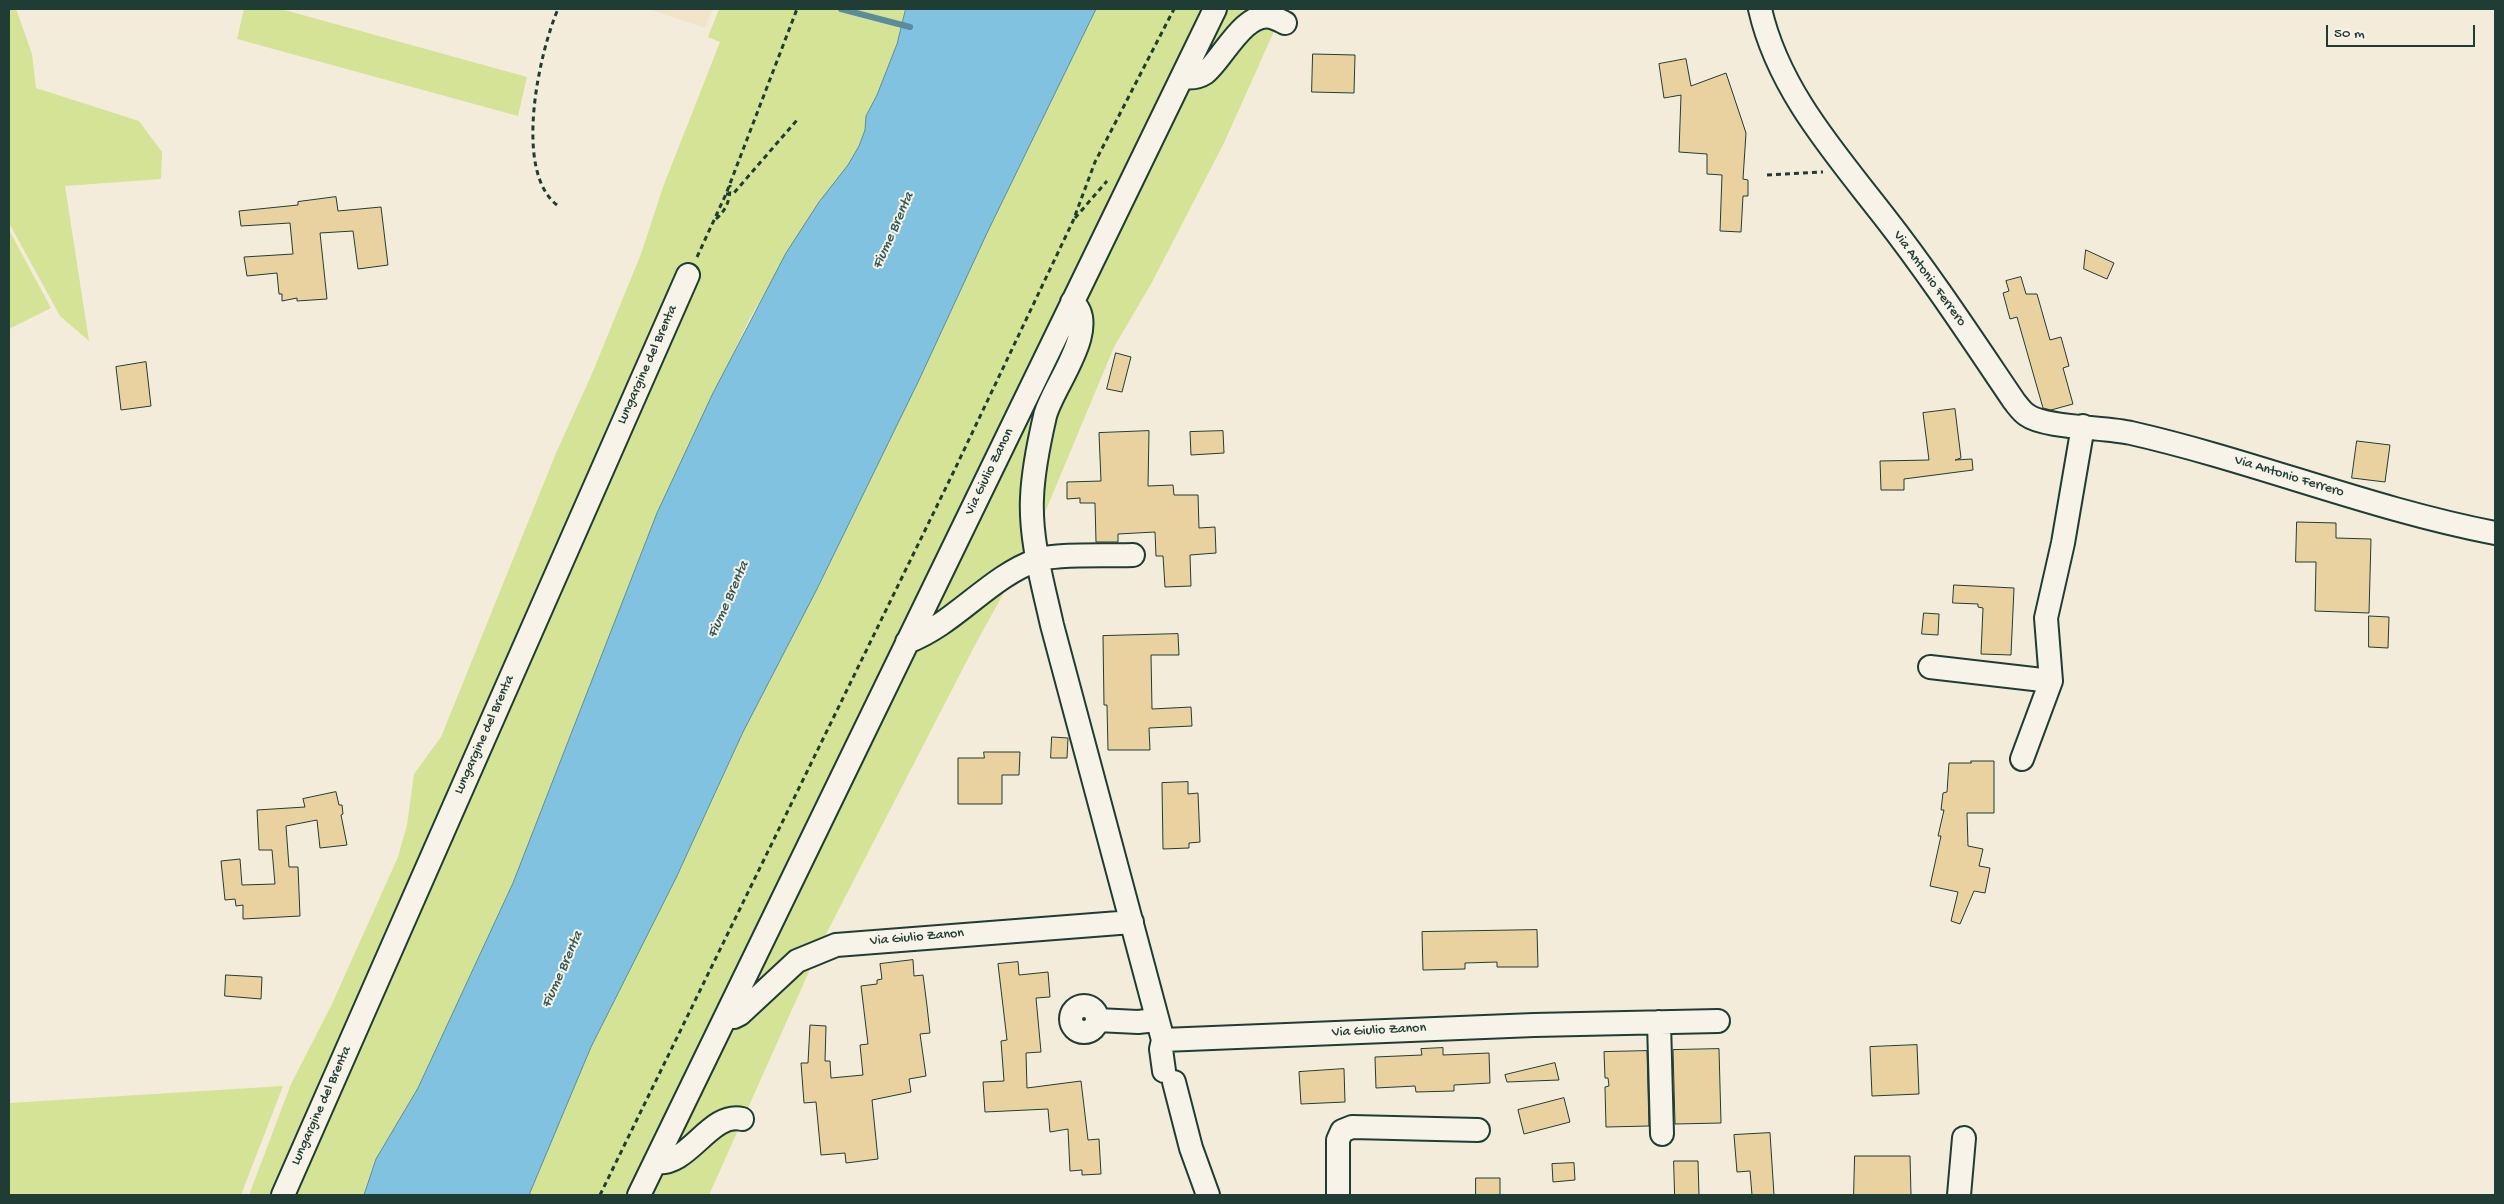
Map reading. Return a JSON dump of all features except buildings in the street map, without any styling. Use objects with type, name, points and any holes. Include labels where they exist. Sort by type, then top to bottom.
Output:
[{"type":"street","name":"Via Giulio Zanon","points":[[639,1195],[1215,9]]},
{"type":"street","name":"Via Antonio Ferrero","points":[[1760,9],[1765,30],[1779,67],[1846,171],[1883,215],[2014,401],[2028,416],[2059,424],[2118,430],[2164,440],[2399,510],[2495,533]]},
{"type":"street","points":[[1183,77],[1192,78],[1205,73],[1239,32],[1261,18],[1270,16],[1285,23]]},
{"type":"street","name":"Lungargine del Brenta","points":[[283,1195],[688,275]]},
{"type":"street","points":[[1072,302],[1078,307],[1081,314],[1082,328],[1079,345],[1054,391],[1046,414],[1033,483],[1031,500],[1038,560],[1052,625],[1160,1030],[1160,1049],[1208,1195]]},
{"type":"street","points":[[2022,759],[2051,682],[2046,618],[2063,543],[2083,426]]},
{"type":"street","points":[[907,642],[927,634],[978,596],[1023,567],[1038,560],[1133,555]]},
{"type":"street","points":[[1930,667],[2051,682]]},
{"type":"street","name":"Via Giulio Zanon","points":[[727,1014],[734,1017],[740,1014],[797,961],[828,946],[1132,922]]},
{"type":"street","name":"Via Giulio Zanon","points":[[1097,1020],[1138,1022],[1160,1030],[1718,1021]]},
{"type":"street","points":[[1659,1022],[1662,1134]]},
{"type":"street","points":[[655,1162],[671,1161],[723,1123],[730,1119],[742,1119]]},
{"type":"street","points":[[1338,1195],[1338,1140],[1342,1131],[1352,1127],[1478,1130]]},
{"type":"street","points":[[1959,1195],[1964,1138]]},
{"type":"path","points":[[557,205],[546,197],[538,179],[533,157],[534,121],[539,81],[551,25],[558,9]]},
{"type":"path","points":[[688,275],[728,194],[730,182],[797,9]]},
{"type":"path","points":[[600,1195],[962,453],[1073,221],[1095,162],[1174,9]]},
{"type":"path","points":[[728,194],[734,194],[797,120]]},
{"type":"path","points":[[1768,175],[1846,171]]},
{"type":"shaded area","points":[[648,9],[713,9],[705,28]]},
{"type":"green space","points":[[9,9],[16,9],[32,54],[36,88],[139,121],[162,152],[161,179],[65,186],[89,341],[60,316],[9,223]]},
{"type":"green space","points":[[244,9],[281,9],[527,77],[518,116],[237,39]]},
{"type":"green space","points":[[719,9],[906,9],[897,44],[877,95],[866,116],[865,130],[859,146],[849,165],[819,202],[750,318],[657,513],[513,883],[418,1088],[376,1159],[364,1195],[249,1195],[291,1084],[331,1006],[398,857],[407,825],[414,774],[441,737],[556,453],[591,376],[641,254],[663,187],[720,42],[708,37]]},
{"type":"green space","points":[[1096,9],[1284,9],[1224,143],[1151,284],[1114,347],[1046,510],[824,938],[709,1195],[529,1195],[591,1047],[676,878],[743,732],[817,589],[919,380],[987,233]]},
{"type":"green space","points":[[9,230],[51,308],[9,329]]},
{"type":"green space","points":[[283,1086],[241,1195],[9,1195],[9,1103]]},
{"type":"water","name":"Fiume Brenta","points":[[906,9],[1096,9],[987,233],[919,380],[817,589],[743,732],[676,878],[591,1047],[529,1195],[364,1195],[376,1159],[418,1088],[513,883],[657,513],[713,393],[786,253],[819,202],[848,165],[859,146],[865,130],[866,116],[877,95],[897,44]]},
{"type":"waterway","points":[[841,9],[910,27]]}]
